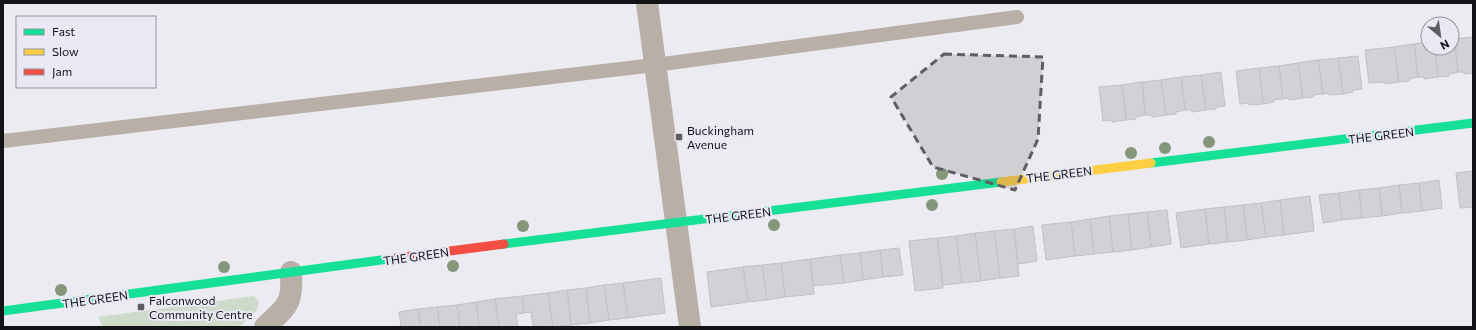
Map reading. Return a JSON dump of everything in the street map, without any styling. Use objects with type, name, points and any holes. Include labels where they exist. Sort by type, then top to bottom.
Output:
[{"type":"street","points":[[647,3],[690,327]]},
{"type":"street","name":"THE GREEN","points":[[3,311],[291,272],[1473,123]]},
{"type":"street","points":[[265,327],[287,306],[292,290],[291,272]]},
{"type":"lane","points":[[3,142],[656,65],[1017,17]]},
{"type":"highlighted area","points":[[944,54],[1043,57],[1038,139],[1015,190],[933,167],[891,97]]},
{"type":"green space","points":[[254,296],[259,302],[257,310],[240,327],[103,327],[98,317]]},
{"type":"building","points":[[1473,37],[1473,73],[1464,74],[1464,72],[1458,72],[1456,56],[1460,56],[1460,38]]},
{"type":"building","points":[[1420,43],[1420,56],[1436,56],[1438,77],[1424,79],[1424,77],[1418,77],[1414,44]]},
{"type":"building","points":[[1414,44],[1418,77],[1409,79],[1409,81],[1399,82],[1394,47]]},
{"type":"building","points":[[1394,47],[1399,82],[1385,84],[1385,82],[1369,83],[1365,50]]},
{"type":"building","points":[[1358,56],[1362,89],[1353,90],[1353,92],[1343,94],[1338,58]]},
{"type":"building","points":[[1436,56],[1456,56],[1458,72],[1449,74],[1449,76],[1438,77]]},
{"type":"building","points":[[1338,58],[1343,94],[1323,94],[1318,60]]},
{"type":"building","points":[[1318,60],[1323,94],[1303,98],[1298,63]]},
{"type":"building","points":[[1298,63],[1303,98],[1289,100],[1288,98],[1283,99],[1279,66]]},
{"type":"building","points":[[1279,66],[1283,99],[1273,100],[1274,102],[1263,104],[1259,68]]},
{"type":"building","points":[[1259,68],[1263,104],[1240,104],[1236,71]]},
{"type":"building","points":[[1221,72],[1225,106],[1206,110],[1201,75]]},
{"type":"building","points":[[1201,75],[1206,110],[1192,112],[1191,110],[1185,110],[1181,77]]},
{"type":"building","points":[[1181,77],[1185,110],[1176,112],[1176,114],[1166,115],[1161,80]]},
{"type":"building","points":[[1161,80],[1166,115],[1152,117],[1151,115],[1145,115],[1142,82]]},
{"type":"building","points":[[1142,82],[1145,115],[1136,117],[1136,119],[1126,120],[1122,85]]},
{"type":"building","points":[[1122,85],[1126,120],[1112,122],[1112,120],[1103,121],[1099,87]]},
{"type":"building","points":[[1473,171],[1473,207],[1460,208],[1456,173]]},
{"type":"building","points":[[1439,180],[1442,208],[1422,211],[1419,183]]},
{"type":"building","points":[[1419,183],[1422,211],[1402,213],[1399,185]]},
{"type":"building","points":[[1399,185],[1402,213],[1382,216],[1379,188]]},
{"type":"building","points":[[1379,188],[1382,216],[1362,218],[1359,190]]},
{"type":"building","points":[[1359,190],[1362,218],[1342,220],[1339,193]]},
{"type":"building","points":[[1339,193],[1342,220],[1323,223],[1319,195]]},
{"type":"building","points":[[1310,196],[1314,231],[1284,235],[1280,200]]},
{"type":"building","points":[[1280,200],[1284,235],[1266,237],[1261,203]]},
{"type":"building","points":[[1261,203],[1266,237],[1247,240],[1243,205]]},
{"type":"building","points":[[1243,205],[1247,240],[1228,242],[1224,207]]},
{"type":"building","points":[[1224,207],[1228,242],[1209,244],[1205,209]]},
{"type":"building","points":[[1205,209],[1209,244],[1181,248],[1176,213]]},
{"type":"building","points":[[1167,210],[1171,244],[1151,247],[1147,212]]},
{"type":"building","points":[[1147,212],[1151,247],[1132,250],[1128,214]]},
{"type":"building","points":[[1128,214],[1132,250],[1113,252],[1109,216]]},
{"type":"building","points":[[1109,216],[1113,252],[1094,254],[1090,219]]},
{"type":"building","points":[[1090,219],[1094,254],[1075,256],[1071,222]]},
{"type":"building","points":[[1071,222],[1075,256],[1046,260],[1042,225]]},
{"type":"building","points":[[1033,226],[1037,261],[1018,264],[1014,229]]},
{"type":"building","points":[[1014,229],[1019,276],[1000,278],[994,231]]},
{"type":"building","points":[[994,231],[1000,278],[981,281],[975,233]]},
{"type":"building","points":[[975,233],[981,281],[962,283],[956,236]]},
{"type":"building","points":[[956,236],[962,283],[943,285],[937,238]]},
{"type":"building","points":[[937,238],[943,288],[915,291],[909,241]]},
{"type":"building","points":[[899,248],[903,275],[883,277],[880,250]]},
{"type":"building","points":[[880,250],[883,277],[863,280],[860,253]]},
{"type":"building","points":[[860,253],[863,280],[844,283],[840,255]]},
{"type":"building","points":[[840,255],[844,283],[814,286],[810,259]]},
{"type":"building","points":[[810,259],[814,294],[785,297],[781,263]]},
{"type":"building","points":[[781,263],[785,297],[767,300],[762,265]]},
{"type":"building","points":[[762,265],[767,300],[748,302],[743,267]]},
{"type":"building","points":[[743,267],[748,302],[711,307],[707,272]]},
{"type":"building","points":[[661,278],[665,313],[628,318],[623,283]]},
{"type":"building","points":[[623,283],[628,318],[609,320],[604,285]]},
{"type":"building","points":[[604,285],[609,320],[590,323],[586,288]]},
{"type":"building","points":[[586,288],[590,323],[571,325],[567,290]]},
{"type":"building","points":[[567,290],[571,325],[553,327],[548,293]]},
{"type":"building","points":[[548,293],[553,327],[533,327],[531,312],[524,313],[522,296]]},
{"type":"building","points":[[522,296],[524,313],[516,314],[518,327],[499,327],[495,299]]},
{"type":"building","points":[[495,299],[499,327],[479,327],[476,302]]},
{"type":"building","points":[[476,302],[479,327],[460,327],[457,305]]},
{"type":"building","points":[[457,305],[460,327],[440,327],[437,307]]},
{"type":"building","points":[[437,307],[440,327],[421,327],[418,309]]},
{"type":"building","points":[[418,309],[421,327],[401,327],[399,312]]},
{"type":"traffic: fast","points":[[1151,163],[1473,123]]},
{"type":"traffic: fast","points":[[504,244],[1001,182]]},
{"type":"traffic: fast","points":[[3,311],[396,258]]},
{"type":"traffic: slow","points":[[1001,182],[1151,163]]},
{"type":"traffic: jam","points":[[396,258],[504,244]]},
{"type":"place","name":"Buckingham Avenue","points":[[679,137]]},
{"type":"place","name":"Falconwood Community Centre","points":[[141,307]]}]
